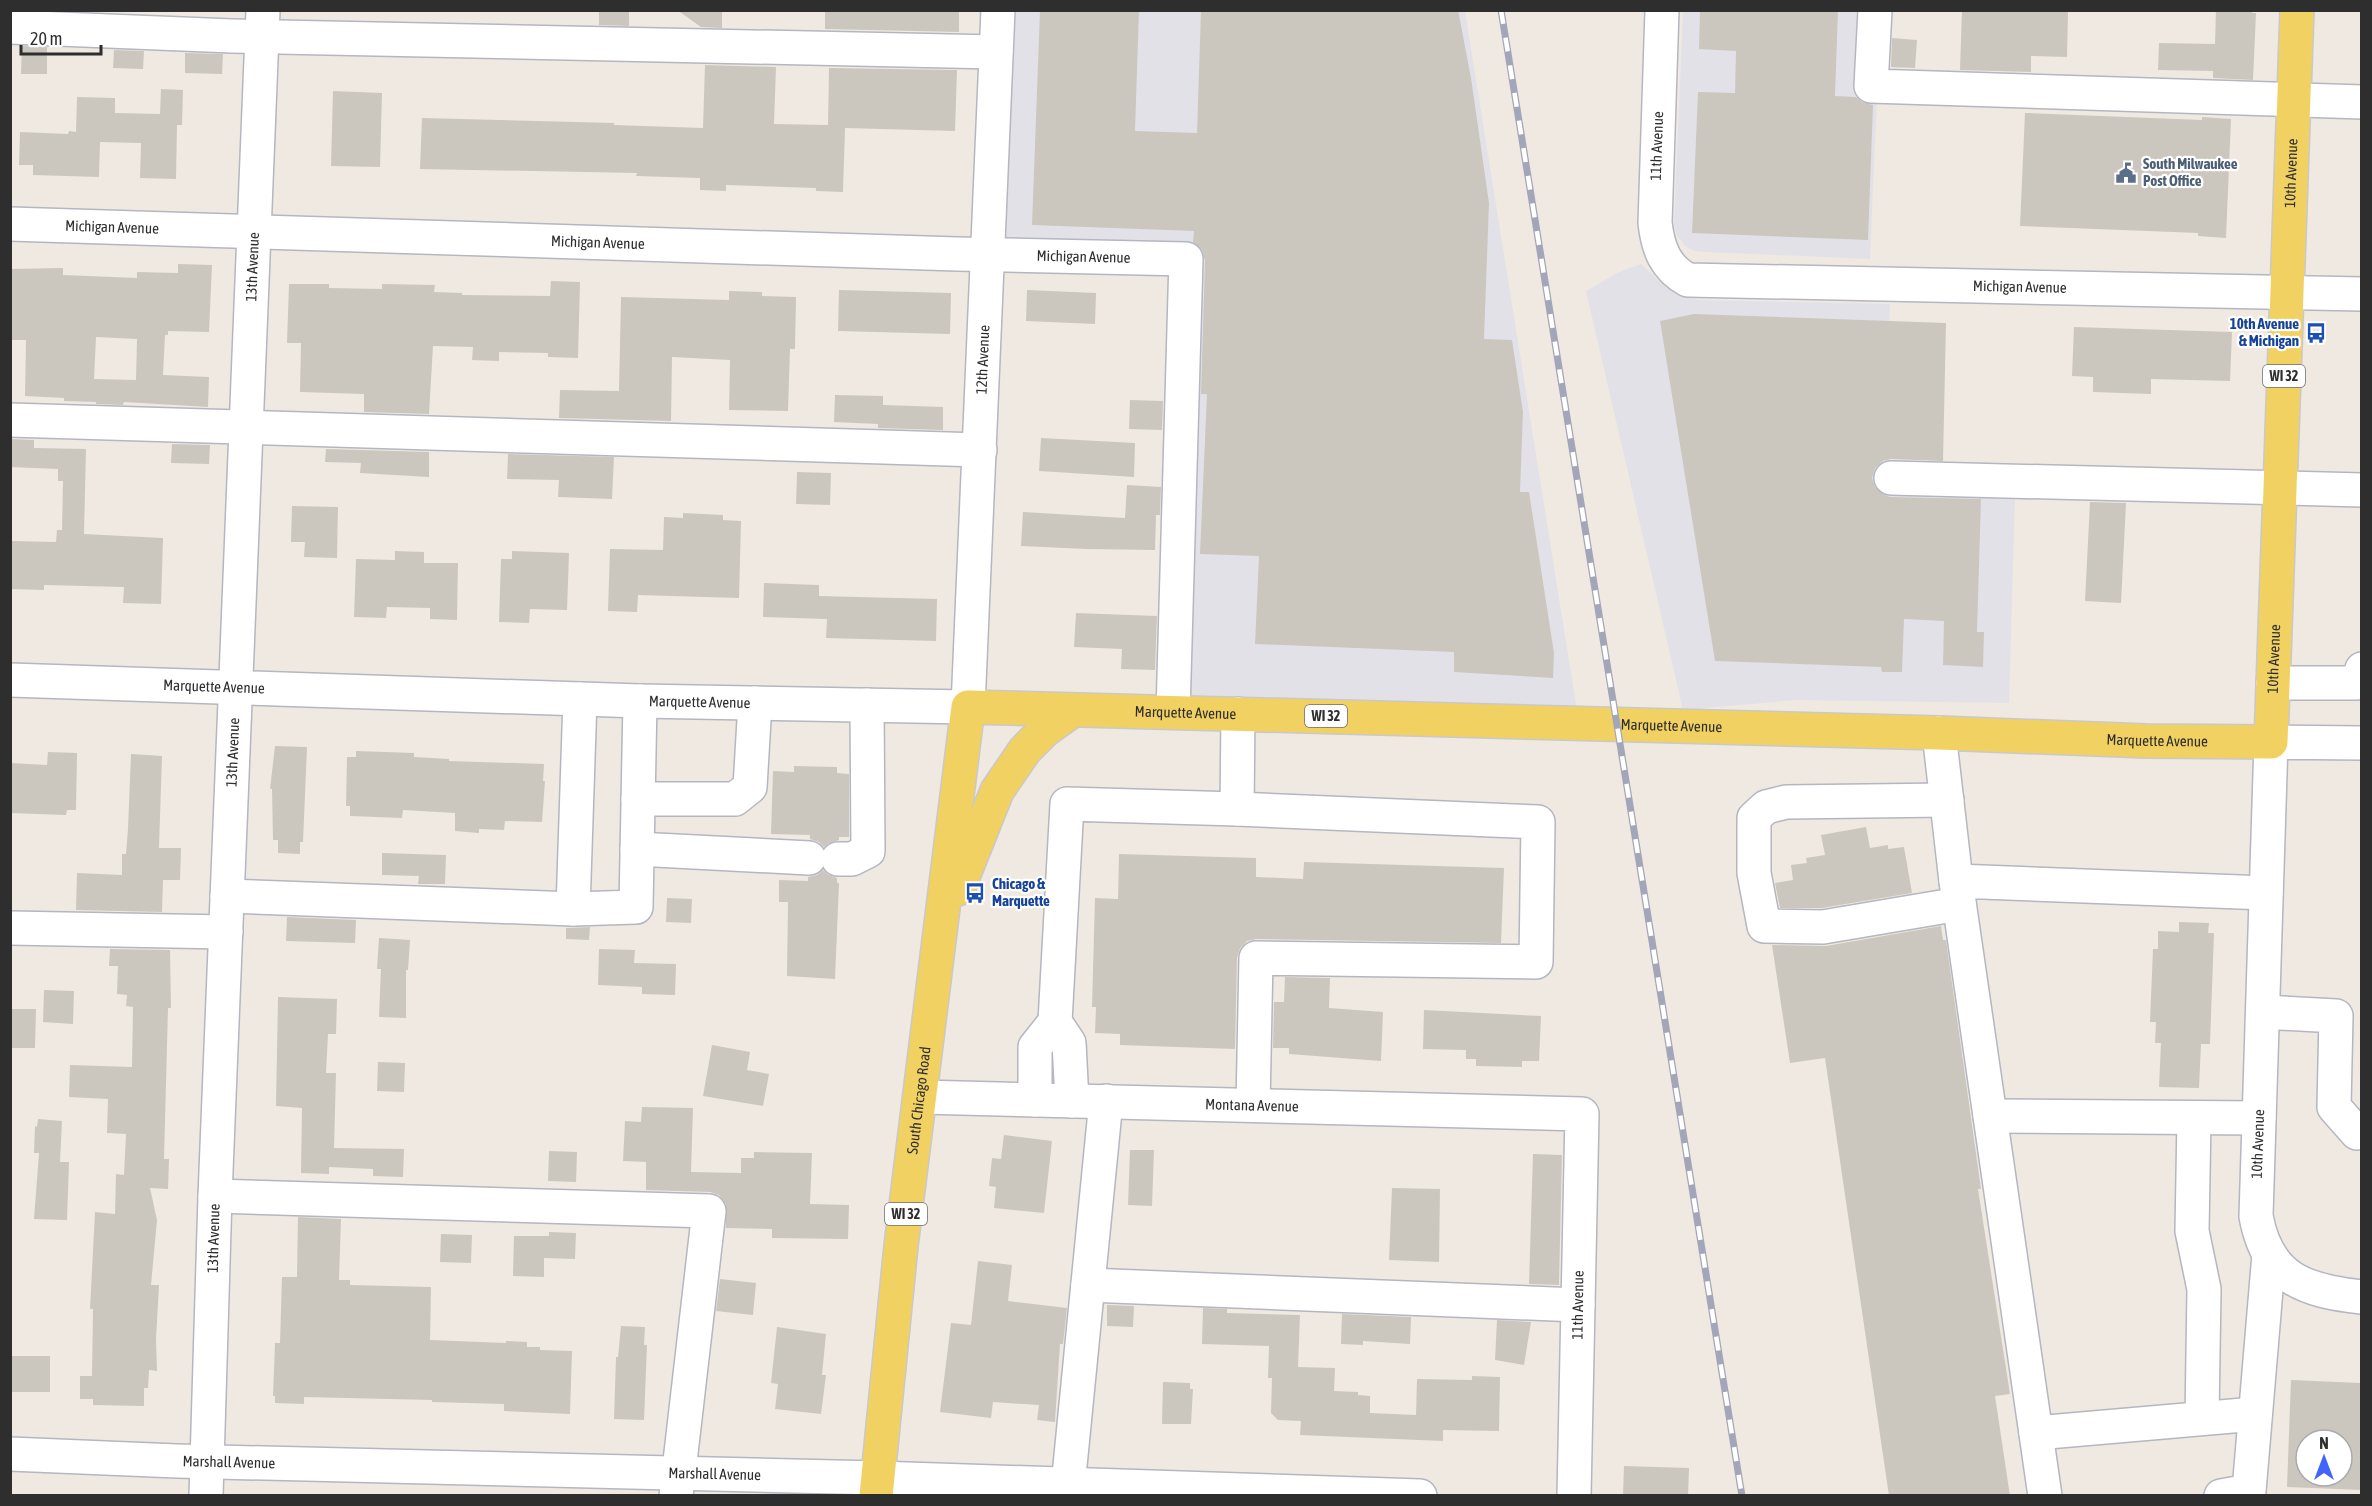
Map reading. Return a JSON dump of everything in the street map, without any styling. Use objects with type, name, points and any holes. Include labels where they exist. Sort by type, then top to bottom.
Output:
[{"type":"main road","name":"10th Avenue","points":[[2271,742],[2297,10]]},
{"type":"main road","name":"Marquette Avenue","points":[[968,707],[1939,733],[2146,741],[2271,742]]},
{"type":"main road","name":"South Chicago Road","points":[[877,1487],[901,1246],[922,1096],[968,707]]},
{"type":"main road","name":"WI 32","points":[[941,932],[997,791],[1025,750],[1045,730],[1073,710]]},
{"type":"street","name":"12th Avenue","points":[[968,707],[998,10]]},
{"type":"street","name":"11th Avenue","points":[[1662,10],[1655,223],[1661,252],[1666,262],[1679,275]]},
{"type":"street","points":[[1875,10],[1871,87],[2361,102]]},
{"type":"street","points":[[10,27],[262,23],[996,52]]},
{"type":"street","name":"13th Avenue","points":[[206,1496],[215,1196],[262,23]]},
{"type":"street","name":"Michigan Avenue","points":[[10,224],[989,255],[1185,259],[1173,712]]},
{"type":"street","name":"Michigan Avenue","points":[[1679,275],[1697,282],[2361,294]]},
{"type":"street","points":[[10,420],[980,450]]},
{"type":"street","points":[[1891,478],[2361,490]]},
{"type":"street","points":[[2273,683],[2357,683],[2361,669]]},
{"type":"street","name":"Marquette Avenue","points":[[10,680],[640,701],[968,707]]},
{"type":"street","points":[[573,909],[580,699]]},
{"type":"street","points":[[227,896],[573,909],[636,907],[640,701]]},
{"type":"street","points":[[638,799],[735,799],[750,787],[755,703]]},
{"type":"street","points":[[637,849],[852,859],[868,851],[867,705]]},
{"type":"street","points":[[1237,809],[1238,714]]},
{"type":"street","points":[[1939,733],[1958,892],[2045,1496]]},
{"type":"street","name":"Marquette Avenue","points":[[2271,742],[2361,743]]},
{"type":"street","name":"10th Avenue","points":[[2271,742],[2256,1216],[2259,1236],[2269,1254],[2282,1270],[2306,1287],[2331,1294],[2361,1297]]},
{"type":"street","points":[[1947,800],[1786,802],[1766,807],[1754,818],[1754,873],[1764,926],[1823,927],[1958,892],[2266,893]]},
{"type":"street","points":[[1035,1100],[1035,1047],[1054,1022],[1067,804],[1538,822],[1536,962],[1256,958],[1253,1105]]},
{"type":"street","points":[[10,928],[226,932]]},
{"type":"street","points":[[2263,1012],[2336,1016],[2334,1107],[2357,1133]]},
{"type":"street","points":[[1054,1022],[1069,1043],[1072,1101]]},
{"type":"street","name":"Montana Avenue","points":[[922,1096],[1582,1114]]},
{"type":"street","points":[[1067,1490],[1106,1101]]},
{"type":"street","name":"11th Avenue","points":[[1574,1496],[1582,1114]]},
{"type":"street","points":[[1990,1116],[2259,1118]]},
{"type":"street","points":[[2194,1118],[2192,1231],[2204,1289],[2202,1419]]},
{"type":"street","points":[[215,1196],[709,1211],[677,1485]]},
{"type":"street","points":[[2240,1494],[2255,1414],[2269,1254]]},
{"type":"street","points":[[1088,1285],[1578,1305]]},
{"type":"street","points":[[2036,1433],[2255,1414]]},
{"type":"street","name":"Marshall Avenue","points":[[10,1454],[677,1485],[1420,1496]]},
{"type":"shaded area","points":[[998,11],[1465,11],[1579,723],[1173,712],[1185,259],[989,255]]},
{"type":"shaded area","points":[[1683,11],[1867,11],[1877,95],[1870,259],[1705,252],[1694,251],[1685,246],[1677,235],[1674,225]]},
{"type":"shaded area","points":[[1641,264],[1660,282],[1680,295],[1698,300],[1890,304],[1882,493],[2015,496],[2009,703],[1796,700],[1683,710],[1586,291],[1621,271]]},
{"type":"building","points":[[599,10],[629,10],[629,26],[599,25]]},
{"type":"building","points":[[677,10],[722,10],[722,28],[701,27]]},
{"type":"building","points":[[825,10],[959,10],[959,32],[825,29]]},
{"type":"building","points":[[1040,10],[1139,10],[1135,131],[1197,133],[1201,10],[1458,10],[1471,78],[1489,203],[1484,339],[1512,340],[1523,412],[1520,492],[1529,492],[1554,653],[1553,678],[1454,672],[1454,652],[1255,644],[1259,556],[1200,554],[1207,394],[1201,394],[1205,260],[1202,250],[1193,242],[1194,231],[1032,225]]},
{"type":"building","points":[[1700,10],[1838,10],[1835,96],[1856,97],[1862,102],[1873,105],[1868,240],[1692,233],[1698,92],[1735,93],[1736,51],[1699,49]]},
{"type":"building","points":[[1962,10],[2068,10],[2067,57],[2031,56],[2031,72],[1960,70]]},
{"type":"building","points":[[2216,10],[2253,10],[2252,13],[2256,13],[2253,80],[2213,78],[2213,71],[2158,70],[2159,43],[2215,44]]},
{"type":"building","points":[[1892,38],[1917,40],[1915,68],[1891,67]]},
{"type":"building","points":[[22,46],[47,47],[47,74],[21,74]]},
{"type":"building","points":[[114,50],[144,51],[143,69],[113,68]]},
{"type":"building","points":[[185,53],[223,54],[222,74],[185,73]]},
{"type":"building","points":[[705,65],[776,67],[774,124],[828,125],[829,68],[957,70],[955,131],[845,128],[843,192],[816,191],[816,188],[726,185],[726,191],[700,190],[700,178],[636,176],[637,173],[420,169],[422,118],[614,123],[614,125],[703,128]]},
{"type":"building","points":[[161,89],[183,90],[182,125],[177,125],[176,179],[140,178],[141,143],[100,142],[99,177],[33,175],[33,165],[19,165],[20,132],[68,134],[69,131],[76,132],[77,97],[115,98],[115,113],[160,114]]},
{"type":"building","points":[[333,91],[382,93],[380,167],[331,166]]},
{"type":"building","name":"South Milwaukee Post Office","points":[[2025,113],[2202,120],[2202,117],[2231,119],[2226,238],[2198,236],[2198,233],[2020,226]]},
{"type":"building","points":[[178,264],[212,265],[209,332],[168,331],[168,335],[165,335],[163,375],[209,377],[208,407],[124,402],[123,405],[96,404],[96,402],[64,401],[64,398],[25,396],[26,340],[10,340],[10,269],[63,268],[63,275],[137,278],[137,272],[178,273]],"holes":[[[96,337],[137,339],[136,380],[94,379]]]},
{"type":"building","points":[[551,281],[580,282],[578,358],[548,357],[548,353],[499,352],[499,361],[472,360],[473,347],[433,346],[429,414],[364,412],[364,394],[300,392],[301,343],[287,343],[289,284],[329,284],[329,288],[382,289],[382,284],[435,285],[434,292],[462,293],[462,295],[550,296]]},
{"type":"building","points":[[839,290],[951,293],[950,334],[838,331]]},
{"type":"building","points":[[1027,290],[1096,293],[1095,324],[1026,321]]},
{"type":"building","points":[[729,291],[762,292],[762,296],[796,297],[795,349],[790,349],[788,411],[729,410],[730,360],[672,357],[671,421],[559,418],[560,390],[619,391],[621,297],[729,300]]},
{"type":"building","points":[[1694,314],[1946,323],[1943,461],[1891,459],[1883,461],[1875,468],[1872,478],[1875,487],[1882,494],[1890,497],[1981,499],[1977,632],[1984,632],[1983,667],[1943,665],[1944,621],[1904,619],[1902,672],[1882,672],[1881,667],[1715,661],[1660,321]]},
{"type":"building","points":[[2074,327],[2232,332],[2230,381],[2151,379],[2151,394],[2093,392],[2093,377],[2072,376]]},
{"type":"building","points":[[835,395],[883,396],[883,405],[943,407],[943,430],[878,428],[878,424],[834,422]]},
{"type":"building","points":[[1130,400],[1163,401],[1162,430],[1129,429]]},
{"type":"building","points":[[1041,438],[1135,443],[1134,477],[1039,471]]},
{"type":"building","points":[[10,439],[34,440],[34,448],[86,449],[84,534],[163,538],[161,604],[123,603],[124,587],[44,585],[44,590],[10,589],[10,541],[56,542],[57,530],[62,530],[63,481],[58,481],[58,469],[10,467]]},
{"type":"building","points":[[172,444],[210,445],[209,464],[171,463]]},
{"type":"building","points":[[326,449],[429,452],[429,477],[360,473],[361,463],[325,462]]},
{"type":"building","points":[[508,454],[614,457],[612,499],[558,497],[559,480],[507,479]]},
{"type":"building","points":[[797,472],[831,473],[830,505],[796,504]]},
{"type":"building","points":[[1127,485],[1161,487],[1160,515],[1156,515],[1155,550],[1021,546],[1023,512],[1125,518]]},
{"type":"building","points":[[2090,502],[2126,503],[2121,603],[2085,601]]},
{"type":"building","points":[[292,506],[338,507],[337,558],[304,557],[305,542],[291,542]]},
{"type":"building","points":[[683,513],[723,515],[723,520],[741,521],[739,598],[638,595],[637,612],[608,611],[610,549],[663,550],[664,517],[683,518]]},
{"type":"building","points":[[395,551],[424,552],[424,563],[458,563],[457,620],[430,619],[430,608],[387,607],[386,618],[354,617],[356,559],[395,560]]},
{"type":"building","points":[[512,551],[569,553],[567,610],[530,609],[529,623],[499,622],[501,559],[512,559]]},
{"type":"building","points":[[764,583],[819,585],[819,596],[937,599],[936,641],[826,638],[827,619],[763,617]]},
{"type":"building","points":[[1076,613],[1157,616],[1155,670],[1121,669],[1122,649],[1074,647]]},
{"type":"building","points":[[275,746],[307,747],[303,842],[300,842],[300,854],[278,853],[278,840],[273,840],[272,789],[270,789]]},
{"type":"building","points":[[356,751],[414,753],[414,757],[449,759],[449,761],[544,764],[542,822],[505,821],[504,830],[479,829],[479,833],[455,831],[455,813],[403,810],[402,818],[350,816],[350,806],[346,806],[347,757],[356,757]]},
{"type":"building","points":[[48,752],[77,753],[76,810],[67,810],[66,815],[10,813],[10,763],[47,765]]},
{"type":"building","points":[[131,754],[162,756],[159,848],[181,848],[180,880],[163,880],[162,912],[76,910],[77,873],[122,875],[122,854],[126,854],[128,829]]},
{"type":"building","points":[[794,766],[837,767],[837,773],[849,774],[849,837],[839,837],[839,840],[824,847],[819,842],[810,839],[810,835],[771,834],[773,771],[794,772]]},
{"type":"building","points":[[1866,827],[1870,848],[1888,845],[1888,849],[1904,847],[1912,893],[1822,908],[1780,908],[1775,883],[1793,880],[1791,865],[1807,863],[1806,858],[1825,855],[1821,835]]},
{"type":"building","points":[[382,853],[446,855],[445,884],[418,884],[419,876],[382,875]]},
{"type":"building","points":[[1119,854],[1256,858],[1256,877],[1303,879],[1304,862],[1504,868],[1501,943],[1256,939],[1247,941],[1240,948],[1237,958],[1235,1049],[1120,1045],[1120,1034],[1095,1033],[1096,1007],[1092,1007],[1095,898],[1118,899]]},
{"type":"building","points":[[823,870],[837,878],[837,883],[839,883],[835,979],[787,976],[788,902],[779,902],[779,880],[808,881],[808,877],[817,875]]},
{"type":"building","points":[[667,898],[692,899],[691,923],[666,922]]},
{"type":"building","points":[[287,917],[356,920],[355,943],[286,941]]},
{"type":"building","points":[[2179,922],[2209,923],[2208,933],[2214,933],[2210,1044],[2201,1044],[2199,1088],[2159,1087],[2161,1043],[2155,1043],[2156,1022],[2150,1022],[2153,949],[2158,949],[2158,931],[2179,932]]},
{"type":"building","points":[[1941,926],[1943,940],[1946,940],[1981,1189],[1978,1189],[2010,1394],[1995,1396],[2010,1496],[1889,1496],[1825,1058],[1790,1063],[1772,945],[1826,946]]},
{"type":"building","points":[[590,927],[589,940],[566,939],[566,928]]},
{"type":"building","points":[[379,938],[410,940],[408,970],[406,970],[406,1018],[379,1017],[381,969],[377,969]]},
{"type":"building","points":[[110,949],[170,950],[171,1008],[168,1008],[164,1159],[169,1159],[168,1189],[150,1188],[157,1220],[151,1285],[159,1285],[157,1371],[149,1370],[148,1388],[144,1388],[144,1406],[93,1405],[93,1399],[80,1399],[80,1376],[92,1376],[93,1309],[90,1309],[95,1212],[115,1214],[116,1174],[124,1175],[126,1134],[107,1133],[108,1099],[69,1097],[70,1065],[132,1067],[133,1007],[126,1006],[127,995],[117,994],[118,966],[109,966]]},
{"type":"building","points":[[599,949],[635,950],[634,963],[676,964],[675,995],[642,994],[642,987],[598,985]]},
{"type":"building","points":[[1285,977],[1330,978],[1329,1008],[1383,1012],[1381,1061],[1289,1054],[1289,1048],[1273,1048],[1274,1002],[1284,1002]]},
{"type":"building","points":[[44,990],[74,991],[73,1024],[43,1022]]},
{"type":"building","points":[[278,997],[337,999],[336,1034],[328,1034],[326,1073],[336,1073],[334,1148],[404,1149],[403,1177],[373,1176],[373,1169],[329,1167],[329,1174],[301,1173],[302,1108],[276,1106]]},
{"type":"building","points":[[10,1009],[36,1009],[35,1048],[10,1048]]},
{"type":"building","points":[[1424,1010],[1541,1016],[1539,1061],[1522,1061],[1522,1067],[1476,1066],[1476,1059],[1466,1059],[1466,1050],[1423,1049]]},
{"type":"building","points":[[712,1045],[750,1052],[747,1070],[769,1074],[763,1106],[703,1096]]},
{"type":"building","points":[[378,1062],[405,1063],[404,1092],[377,1091]]},
{"type":"building","points":[[642,1107],[693,1108],[691,1172],[741,1173],[741,1158],[754,1158],[754,1152],[812,1153],[810,1204],[849,1205],[848,1239],[772,1238],[772,1229],[726,1228],[726,1204],[719,1195],[710,1192],[646,1190],[646,1162],[623,1161],[625,1121],[641,1122]]},
{"type":"building","points":[[38,1119],[62,1121],[60,1162],[69,1162],[67,1220],[34,1219],[39,1153],[34,1153],[35,1126],[37,1127]]},
{"type":"building","points":[[1004,1135],[1052,1141],[1044,1213],[994,1208],[996,1187],[989,1186],[992,1158],[1001,1159]]},
{"type":"building","points":[[1130,1150],[1154,1150],[1152,1206],[1128,1205]]},
{"type":"building","points":[[549,1151],[577,1152],[576,1182],[548,1181]]},
{"type":"building","points":[[1533,1154],[1562,1155],[1559,1285],[1529,1284]]},
{"type":"building","points":[[1392,1188],[1440,1189],[1439,1262],[1389,1260]]},
{"type":"building","points":[[298,1217],[341,1219],[339,1280],[350,1280],[350,1285],[431,1287],[430,1340],[527,1342],[527,1347],[540,1347],[540,1350],[572,1351],[570,1414],[504,1411],[504,1404],[432,1402],[432,1400],[304,1397],[304,1404],[275,1403],[275,1396],[273,1396],[275,1343],[280,1343],[282,1277],[297,1277]]},
{"type":"building","points":[[549,1232],[576,1233],[575,1259],[544,1258],[544,1277],[513,1276],[514,1236],[549,1236]]},
{"type":"building","points":[[441,1234],[472,1235],[471,1263],[440,1262]]},
{"type":"building","points":[[978,1261],[1012,1265],[1008,1301],[1067,1308],[1063,1344],[1060,1344],[1055,1422],[1037,1420],[1039,1405],[993,1402],[991,1418],[940,1412],[951,1323],[971,1325]]},
{"type":"building","points":[[720,1279],[756,1283],[753,1315],[716,1311]]},
{"type":"building","points":[[1107,1305],[1134,1306],[1133,1327],[1107,1326]]},
{"type":"building","points":[[1203,1308],[1227,1309],[1227,1313],[1300,1315],[1298,1367],[1335,1368],[1334,1391],[1358,1392],[1358,1395],[1370,1396],[1370,1413],[1416,1415],[1417,1379],[1472,1380],[1472,1376],[1500,1377],[1499,1431],[1443,1430],[1443,1441],[1300,1435],[1301,1421],[1278,1420],[1271,1413],[1272,1378],[1268,1378],[1269,1346],[1202,1344]]},
{"type":"building","points":[[1342,1314],[1411,1317],[1410,1344],[1363,1341],[1363,1345],[1341,1344]]},
{"type":"building","points":[[1497,1320],[1531,1322],[1524,1365],[1495,1360]]},
{"type":"building","points":[[621,1326],[645,1327],[644,1345],[647,1345],[644,1420],[614,1419],[616,1357],[618,1357]]},
{"type":"building","points":[[777,1327],[826,1334],[822,1375],[826,1375],[821,1414],[775,1409],[778,1384],[771,1383]]},
{"type":"building","points":[[10,1356],[50,1356],[50,1392],[10,1392]]},
{"type":"building","points":[[2291,1380],[2361,1383],[2361,1490],[2312,1488],[2354,1488],[2354,1428],[2294,1428],[2294,1487],[2287,1487]]},
{"type":"building","points":[[1163,1382],[1190,1383],[1190,1389],[1193,1389],[1191,1424],[1162,1424]]},
{"type":"building","points":[[1624,1466],[1689,1468],[1688,1496],[1623,1496]]},
{"type":"railway","points":[[1501,10],[1742,1496]]},
{"type":"place","name":"South Milwaukee Post Office","points":[[2126,173]]},
{"type":"place","name":"10th Avenue & Michigan","points":[[2316,333]]},
{"type":"place","name":"Chicago & Marquette","points":[[975,893]]}]
